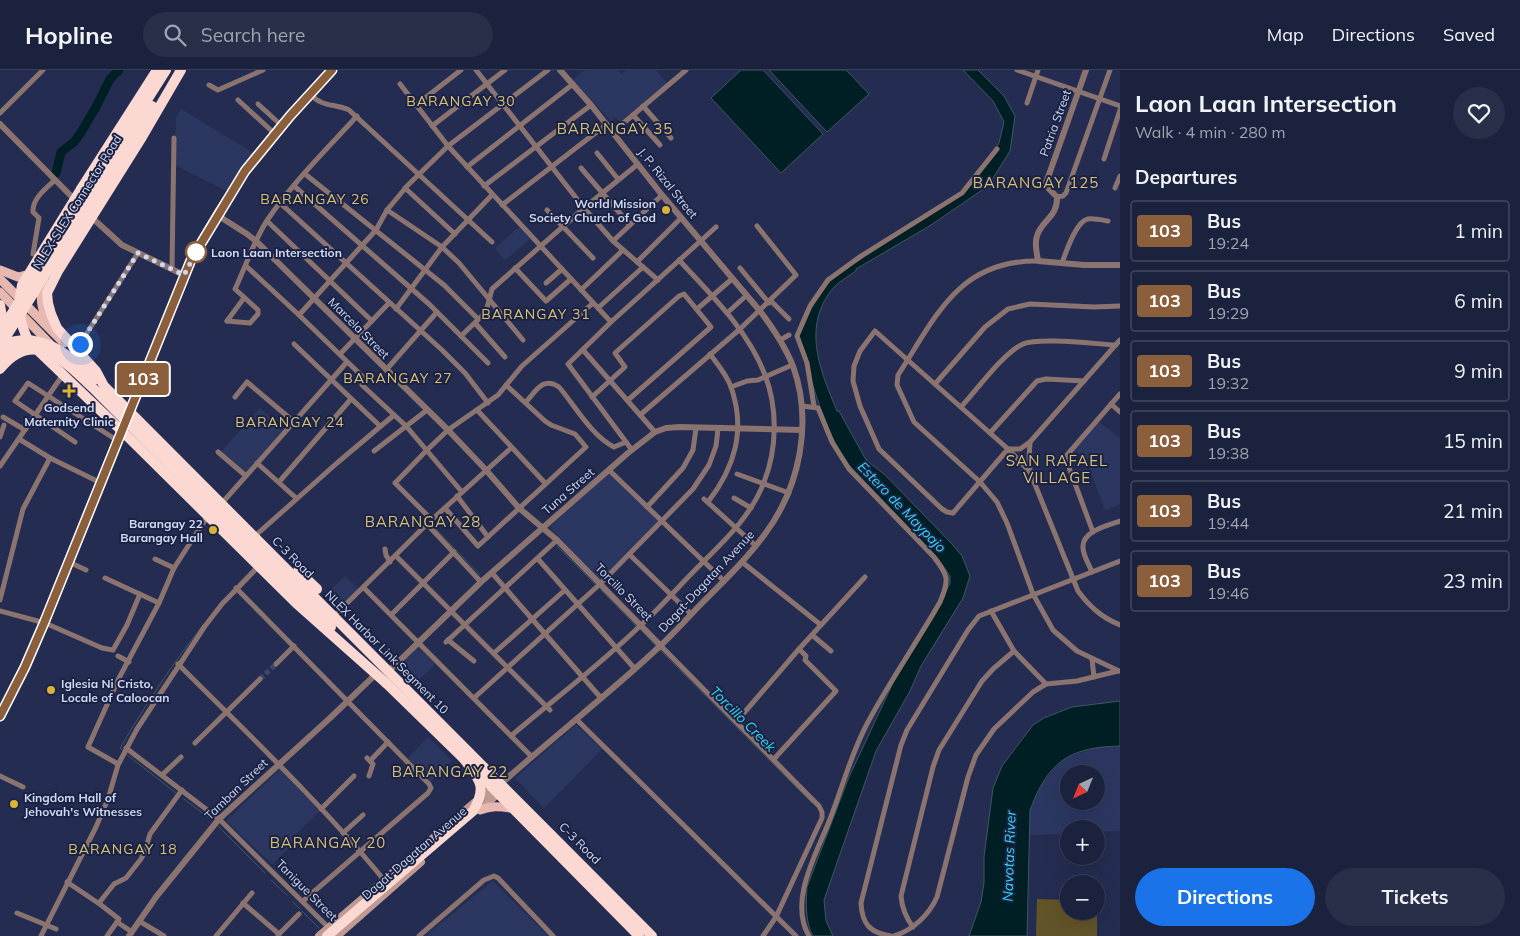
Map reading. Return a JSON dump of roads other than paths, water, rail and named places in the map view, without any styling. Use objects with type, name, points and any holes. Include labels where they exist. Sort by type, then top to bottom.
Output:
[{"type":"highway","points":[[157,70],[22,286],[18,301],[18,316],[23,330],[29,342],[46,360],[127,436],[265,574],[312,619],[386,683]]},
{"type":"highway","points":[[78,203],[164,70]]},
{"type":"highway","name":"NLEX-SLEX Connector Road","points":[[0,332],[164,70]]},
{"type":"highway","name":"NLEX-SLEX Connector Road","points":[[0,346],[174,70]]},
{"type":"highway","points":[[104,386],[96,371],[57,328],[48,303],[47,293],[58,271],[142,137],[181,70]]},
{"type":"highway","points":[[88,214],[159,100],[181,70]]},
{"type":"highway","points":[[0,326],[16,302]]},
{"type":"highway","points":[[0,306],[2,317],[0,326]]},
{"type":"highway","points":[[0,354],[26,311]]},
{"type":"highway","points":[[0,346],[19,340],[45,342],[61,351],[104,386]]},
{"type":"highway","points":[[0,354],[24,344],[36,344],[57,353],[70,365]]},
{"type":"highway","name":"NLEX Harbor Link Segment 10","points":[[0,369],[19,352],[37,349],[58,357],[71,367],[464,759],[637,936]]},
{"type":"highway","name":"NLEX Harbor Link Segment 10","points":[[104,386],[654,936]]},
{"type":"highway","points":[[223,505],[317,589]]},
{"type":"highway","points":[[323,934],[473,811],[481,793],[481,786],[479,779],[464,759]]},
{"type":"main road","points":[[0,716],[25,667],[44,623],[184,275],[238,180],[275,134],[332,70]]},
{"type":"main road","points":[[16,302],[78,203]]},
{"type":"main road","points":[[26,311],[88,214]]},
{"type":"main road","points":[[0,270],[13,276],[23,277],[38,266]]},
{"type":"main road","points":[[44,282],[40,301],[43,312],[59,338]]},
{"type":"main road","name":"C-3 Road","points":[[1,283],[16,302],[59,338],[223,505],[654,936]]},
{"type":"main road","name":"C-3 Road","points":[[0,292],[16,302]]},
{"type":"main road","name":"C-3 Road","points":[[26,311],[70,365],[213,512],[637,936]]},
{"type":"main road","points":[[478,776],[477,806],[510,808]]},
{"type":"main road","name":"Dagat-Dagatan Avenue","points":[[337,936],[502,783]]},
{"type":"main road","name":"Dagat-Dagatan Avenue","points":[[323,934],[384,880],[477,806]]},
{"type":"street","points":[[0,113],[43,70]]},
{"type":"street","points":[[209,85],[218,90],[262,70]]},
{"type":"street","points":[[416,105],[461,70]]},
{"type":"street","points":[[476,70],[584,208],[613,241],[658,280]]},
{"type":"street","points":[[432,126],[505,70]]},
{"type":"street","points":[[299,314],[376,230],[387,210],[419,174],[448,146],[548,70]]},
{"type":"street","name":"J. P. Rizal Street","points":[[560,70],[614,132],[700,241]]},
{"type":"street","points":[[614,132],[686,70]]},
{"type":"street","points":[[1017,70],[1120,106]]},
{"type":"street","points":[[1027,103],[1038,70]]},
{"type":"street","name":"Patria Street","points":[[1057,197],[1047,188],[1046,183],[1086,70]]},
{"type":"street","points":[[1038,261],[1036,249],[1037,236],[1054,214],[1058,203],[1057,197],[1063,196],[1066,193],[1110,70]]},
{"type":"street","points":[[400,84],[448,146],[611,322]]},
{"type":"street","points":[[467,167],[572,84]]},
{"type":"street","points":[[310,94],[321,103],[343,107],[356,116],[492,242]]},
{"type":"street","points":[[238,100],[275,134]]},
{"type":"street","points":[[258,104],[282,126]]},
{"type":"street","points":[[484,186],[591,105]]},
{"type":"street","points":[[643,106],[671,138]]},
{"type":"street","points":[[1104,159],[1120,110]]},
{"type":"street","points":[[634,115],[660,146]]},
{"type":"street","points":[[244,298],[227,321],[250,323],[258,314],[258,310],[235,290],[256,242],[267,221],[280,203],[356,116]]},
{"type":"street","points":[[0,124],[98,224],[120,243],[184,275]]},
{"type":"street","points":[[502,205],[607,124]]},
{"type":"street","points":[[172,269],[174,138]]},
{"type":"street","points":[[814,406],[807,364],[797,336],[810,306],[824,284],[861,256],[962,193],[997,149]]},
{"type":"street","points":[[597,153],[618,179]]},
{"type":"street","points":[[460,336],[486,312],[492,289],[584,208],[638,164]]},
{"type":"street","points":[[581,168],[630,225]]},
{"type":"street","points":[[306,174],[444,285],[505,357]]},
{"type":"street","points":[[1116,188],[1120,176]]},
{"type":"street","points":[[33,254],[40,218],[33,212],[33,204],[55,180]]},
{"type":"street","points":[[294,186],[411,288],[488,364]]},
{"type":"street","points":[[405,188],[455,234]]},
{"type":"street","points":[[396,309],[442,247],[492,195]]},
{"type":"street","points":[[613,241],[662,195]]},
{"type":"street","points":[[280,203],[465,373],[488,403]]},
{"type":"street","points":[[387,210],[442,247],[459,263],[523,340]]},
{"type":"street","points":[[547,210],[593,258]]},
{"type":"street","name":"Marcela Street","points":[[217,216],[247,234],[256,242],[448,430],[531,520],[543,528]]},
{"type":"street","points":[[637,262],[681,218]]},
{"type":"street","points":[[1062,263],[1071,240],[1082,222],[1090,218],[1108,221]]},
{"type":"street","points":[[267,221],[372,321]]},
{"type":"street","points":[[640,414],[740,330],[796,275],[757,226]]},
{"type":"street","points":[[632,450],[624,443],[568,364],[611,322],[716,227]]},
{"type":"street","name":"Dagat-Dagatan Avenue","points":[[502,783],[661,646],[756,546],[778,515],[789,494],[799,455],[802,430],[802,406],[792,364],[780,340],[760,311],[700,241]]},
{"type":"street","points":[[581,290],[623,250]]},
{"type":"street","points":[[80,344],[138,253]]},
{"type":"street","points":[[511,736],[548,708],[582,676],[641,626],[736,529],[764,483],[772,455],[774,429],[773,407],[766,376],[749,342],[740,330],[679,260]]},
{"type":"street","points":[[1119,671],[1077,651],[1053,630],[1033,594],[1007,523],[997,502],[980,482],[911,419],[896,380],[934,318],[953,294],[968,280],[989,269],[1006,263],[1038,261],[1084,265],[1120,265]]},
{"type":"street","points":[[246,266],[299,314],[364,378],[362,385],[406,426],[427,450],[460,494],[488,537]]},
{"type":"street","points":[[598,308],[642,267]]},
{"type":"street","points":[[516,268],[546,301],[571,278]]},
{"type":"street","points":[[740,268],[770,302],[789,319]]},
{"type":"street","points":[[546,282],[562,269]]},
{"type":"street","points":[[697,309],[732,279]]},
{"type":"street","points":[[592,397],[625,366],[615,353],[679,296],[684,294],[710,328],[628,400]]},
{"type":"street","points":[[727,313],[746,295]]},
{"type":"street","points":[[340,354],[389,303]]},
{"type":"street","points":[[432,520],[395,483],[448,430],[498,395],[522,366],[593,303]]},
{"type":"street","points":[[935,384],[985,327],[1008,310],[1030,304],[1094,307],[1120,306]]},
{"type":"street","points":[[386,370],[437,312]]},
{"type":"street","points":[[1030,472],[1008,449],[875,331],[860,351],[854,366],[853,381],[860,406],[879,449],[942,509],[951,514],[1008,449],[1020,449],[1030,442],[1120,340]]},
{"type":"street","points":[[780,340],[789,335]]},
{"type":"street","points":[[961,407],[1005,359],[1022,345],[1044,341],[1116,345]]},
{"type":"street","points":[[294,344],[380,426]]},
{"type":"street","points":[[583,350],[655,432]]},
{"type":"street","points":[[710,354],[724,373],[731,387],[738,428],[737,442],[730,466],[724,478],[706,500],[756,546]]},
{"type":"street","points":[[223,505],[293,421],[347,362]]},
{"type":"street","points":[[731,387],[746,381],[758,380],[792,364]]},
{"type":"street","points":[[0,466],[70,365]]},
{"type":"street","points":[[990,433],[1037,380],[1084,381]]},
{"type":"street","points":[[235,397],[248,382],[293,421]]},
{"type":"street","points":[[526,402],[540,387],[549,382],[554,383],[586,422],[608,444],[614,447],[624,443]]},
{"type":"street","points":[[75,442],[15,402],[28,383],[118,441]]},
{"type":"street","points":[[445,508],[478,546],[586,447],[575,434],[552,425],[506,385]]},
{"type":"street","points":[[1093,532],[1066,459],[1069,452],[1120,394]]},
{"type":"street","points":[[279,482],[351,399]]},
{"type":"street","points":[[1111,404],[1120,412]]},
{"type":"street","points":[[802,406],[814,406],[819,410],[832,442],[849,469],[933,556],[945,572],[947,578],[947,584],[938,607],[867,723],[854,751],[829,822],[805,881],[802,903],[803,920],[809,936]]},
{"type":"street","points":[[374,451],[427,410]]},
{"type":"street","points":[[477,410],[545,483]]},
{"type":"street","points":[[255,536],[296,498],[394,415]]},
{"type":"street","points":[[3,418],[25,430]]},
{"type":"street","points":[[0,438],[4,425]]},
{"type":"street","name":"Tuna Street","points":[[390,670],[492,573],[655,432],[677,427],[802,430]]},
{"type":"street","points":[[647,507],[683,468],[693,450],[696,428]]},
{"type":"street","points":[[474,698],[600,584],[693,489],[709,465],[716,446],[718,429]]},
{"type":"street","points":[[19,439],[50,458],[101,483]]},
{"type":"street","points":[[1030,442],[1030,472],[1078,591],[1088,605],[1107,620],[1120,625]]},
{"type":"street","points":[[334,616],[427,524],[511,448]]},
{"type":"street","points":[[218,452],[246,476]]},
{"type":"street","points":[[0,599],[23,508],[50,458]]},
{"type":"street","points":[[257,463],[296,498]]},
{"type":"street","points":[[609,470],[724,581]]},
{"type":"street","points":[[738,474],[789,494]]},
{"type":"street","points":[[734,498],[750,508]]},
{"type":"street","points":[[118,764],[88,748],[142,632],[159,604],[174,568],[203,522],[213,512]]},
{"type":"street","points":[[1092,572],[1082,546],[1085,538],[1093,532],[1120,521]]},
{"type":"street","points":[[427,524],[482,582]]},
{"type":"street","name":"Torcillo Street","points":[[543,528],[738,721],[819,806],[822,818]]},
{"type":"street","points":[[474,661],[447,641],[557,540]]},
{"type":"street","points":[[385,548],[390,562]]},
{"type":"street","points":[[391,615],[454,552]]},
{"type":"street","points":[[41,936],[99,820],[108,800],[118,764],[126,748],[178,664],[205,626],[236,588],[272,554]]},
{"type":"street","points":[[630,555],[691,614]]},
{"type":"street","points":[[396,556],[548,708]]},
{"type":"street","points":[[155,558],[174,568]]},
{"type":"street","points":[[538,559],[635,669]]},
{"type":"street","points":[[1119,671],[1094,677],[1046,684],[1033,692],[994,729],[976,755],[967,780],[937,897],[929,912],[907,932],[892,936],[881,934],[868,926],[862,915],[861,903],[901,745],[907,730],[974,620],[978,616],[1120,561]]},
{"type":"street","points":[[69,562],[86,570]]},
{"type":"street","points":[[742,562],[821,625]]},
{"type":"street","points":[[492,573],[601,698]]},
{"type":"street","points":[[105,578],[159,604]]},
{"type":"street","points":[[738,721],[799,649],[865,578]]},
{"type":"street","points":[[236,588],[431,788],[428,793],[302,901]]},
{"type":"street","points":[[364,588],[532,756]]},
{"type":"street","points":[[494,654],[565,590]]},
{"type":"street","points":[[0,611],[44,623],[102,648],[113,650],[127,625],[140,594]]},
{"type":"street","points":[[991,611],[1014,651],[1046,684]]},
{"type":"street","points":[[812,635],[831,651]]},
{"type":"street","points":[[276,664],[294,646]]},
{"type":"street","points":[[774,759],[836,691],[805,660],[806,656],[799,649]]},
{"type":"street","points":[[913,927],[905,913],[901,896],[932,767],[947,736],[982,681],[1014,651]]},
{"type":"street","points":[[118,656],[129,662]]},
{"type":"street","points":[[1092,659],[1094,677]]},
{"type":"street","points":[[178,664],[321,809],[384,880]]},
{"type":"street","name":"Tamban Street","points":[[129,932],[140,921],[156,897],[217,822],[376,674]]},
{"type":"street","points":[[195,743],[260,679]]},
{"type":"street","points":[[576,719],[796,936]]},
{"type":"street","points":[[369,776],[373,767],[369,759],[388,742]]},
{"type":"street","name":"Tanigue Street","points":[[126,748],[182,790],[302,901],[323,934],[337,936]]},
{"type":"street","points":[[162,775],[181,757]]},
{"type":"street","points":[[0,776],[23,787]]},
{"type":"street","points":[[321,809],[354,776]]},
{"type":"street","points":[[99,903],[114,884],[126,878],[141,859],[150,834],[182,790]]},
{"type":"street","points":[[343,833],[362,816]]},
{"type":"street","points":[[763,936],[776,917],[822,818],[829,822]]},
{"type":"street","points":[[419,936],[484,880],[494,876],[553,936]]},
{"type":"street","points":[[67,882],[119,919],[118,922],[129,932]]},
{"type":"street","points":[[216,936],[252,893]]},
{"type":"street","points":[[244,903],[278,935],[299,914]]},
{"type":"street","points":[[17,913],[56,929]]},
{"type":"street","points":[[140,921],[164,936]]},
{"type":"street","points":[[107,936],[118,922]]},
{"type":"water","points":[[741,70],[763,70],[823,134],[781,173],[711,98]]},
{"type":"water","points":[[769,70],[846,70],[869,94],[827,132]]},
{"type":"water","name":"Estero de Maypajo","points":[[963,70],[978,70],[1004,96],[1015,116],[1010,151],[988,186],[931,225],[856,269],[856,271],[836,285],[824,302],[818,317],[816,333],[820,364],[837,411],[839,411],[866,460],[885,475],[952,544],[962,556],[970,576],[963,598],[921,666],[910,691],[876,751],[824,900],[826,921],[833,936],[813,936],[807,918],[807,887],[849,777],[893,683],[936,613],[950,583],[950,576],[937,557],[848,464],[839,450],[826,422],[797,338],[823,284],[966,190],[999,143],[1004,122],[993,101]]},
{"type":"water","name":"Navotas River","points":[[1120,701],[1120,746],[1087,750],[1063,760],[1044,780],[1030,810],[1027,936],[969,936],[981,902],[984,883],[984,857],[993,788],[1002,766],[1033,725],[1044,718],[1072,707]]},
{"type":"waterway","points":[[56,173],[61,152],[74,142],[80,134],[110,79],[119,70]]},
{"type":"waterway","points":[[431,524],[480,575]]},
{"type":"waterway","name":"Torcillo Creek","points":[[557,546],[595,584]]},
{"type":"waterway","points":[[238,584],[254,567]]},
{"type":"waterway","name":"Torcillo Creek","points":[[601,590],[637,627]]},
{"type":"waterway","points":[[123,751],[120,748],[149,701],[203,625]]},
{"type":"waterway","name":"Torcillo Creek","points":[[640,629],[656,646]]},
{"type":"waterway","name":"Torcillo Creek","points":[[660,650],[812,803]]},
{"type":"waterway","points":[[126,754],[176,793]]},
{"type":"waterway","points":[[184,799],[213,821]]},
{"type":"waterway","points":[[218,826],[265,873]]},
{"type":"waterway","points":[[271,880],[287,895]]},
{"type":"waterway","points":[[293,902],[300,909]]},
{"type":"waterway","points":[[302,911],[319,928]]},
{"type":"tunnel","points":[[260,679],[276,664]]},
{"type":"place","name":"World Mission Society Church of God","points":[[666,210]]},
{"type":"place","name":"Laon Laan Intersection","points":[[196,252]]},
{"type":"place","name":"Godsend Maternity Clinic","points":[[69,391]]},
{"type":"place","name":"Barangay 22 Barangay Hall","points":[[213,530]]},
{"type":"place","name":"Iglesia Ni Cristo, Locale of Caloocan","points":[[51,690]]},
{"type":"place","name":"Kingdom Hall of Jehovah's Witnesses","points":[[14,804]]},
{"type":"district","name":"BARANGAY 30","points":[[461,101]]},
{"type":"district","name":"BARANGAY 35","points":[[615,128]]},
{"type":"district","name":"BARANGAY 125","points":[[1036,182]]},
{"type":"district","name":"BARANGAY 26","points":[[315,199]]},
{"type":"district","name":"BARANGAY 31","points":[[536,314]]},
{"type":"district","name":"BARANGAY 27","points":[[398,378]]},
{"type":"district","name":"BARANGAY 24","points":[[290,422]]},
{"type":"district","name":"SAN RAFAEL VILLAGE","points":[[1057,468]]},
{"type":"district","name":"BARANGAY 28","points":[[423,521]]},
{"type":"district","name":"BARANGAY 22","points":[[450,771]]},
{"type":"district","name":"BARANGAY 20","points":[[328,842]]},
{"type":"district","name":"BARANGAY 18","points":[[123,849]]}]
